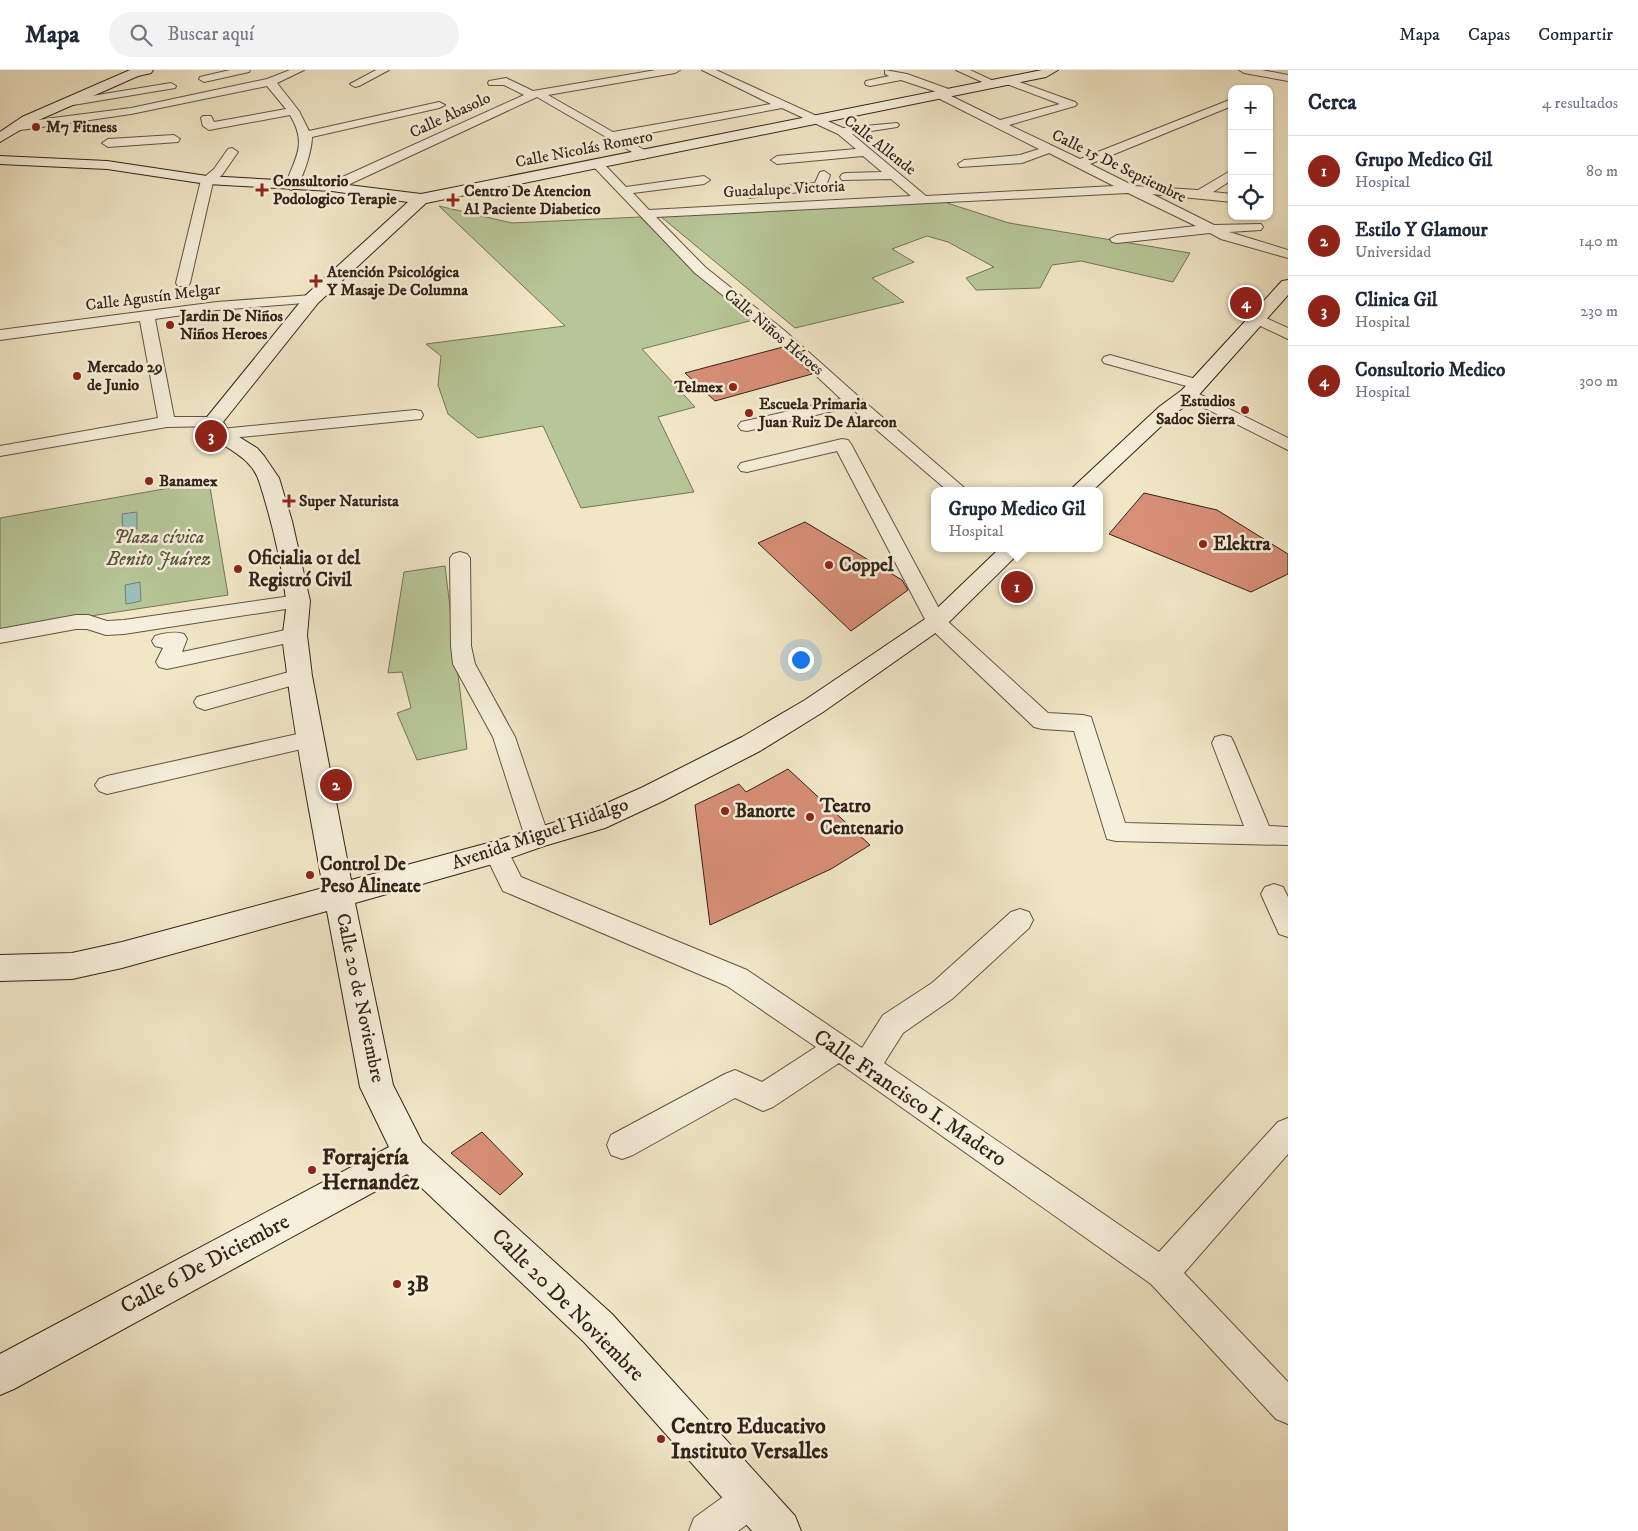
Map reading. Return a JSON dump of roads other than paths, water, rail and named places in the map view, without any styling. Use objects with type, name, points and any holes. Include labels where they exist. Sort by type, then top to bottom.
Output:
[{"type":"main road","points":[[0,138],[10,122],[41,119],[67,103],[135,72],[147,70]]},
{"type":"main road","name":"Calle Nicolás Romero","points":[[217,428],[312,299],[409,208],[422,199],[818,121],[1046,73],[1052,70]]},
{"type":"main road","points":[[0,160],[107,165],[207,180],[291,186],[332,186],[422,199]]},
{"type":"main road","points":[[1083,487],[1166,411],[1193,389],[1288,285]]},
{"type":"main road","name":"Calle 20 de Noviembre","points":[[217,428],[250,452],[269,478],[281,521],[298,601],[295,635],[300,676],[339,896],[377,1087],[410,1154]]},
{"type":"main road","name":"Avenida Miguel Hidalgo","points":[[0,968],[72,966],[339,896],[496,852],[603,816],[653,794],[751,744],[814,706],[936,622],[1009,552]]},
{"type":"main road","name":"Calle 6 De Diciembre","points":[[0,1375],[410,1154]]},
{"type":"main road","name":"Calle 20 De Noviembre","points":[[410,1154],[598,1328],[780,1531]]},
{"type":"street","points":[[67,103],[245,70]]},
{"type":"street","points":[[29,136],[41,119],[131,111],[270,82],[288,72],[299,70]]},
{"type":"street","points":[[355,84],[384,70]]},
{"type":"street","name":"Calle Abasolo","points":[[332,186],[534,94],[675,70]]},
{"type":"street","name":"Calle Allende","points":[[707,70],[842,132],[922,198]]},
{"type":"street","points":[[961,70],[995,84]]},
{"type":"street","points":[[1244,70],[1288,78]]},
{"type":"street","name":"Calle 15 De Septiembre","points":[[889,72],[945,94],[998,124],[1210,229],[1226,236],[1288,254]]},
{"type":"street","points":[[870,83],[902,76]]},
{"type":"street","points":[[507,78],[494,77],[534,94],[644,155]]},
{"type":"street","points":[[998,124],[1071,104],[1008,81]]},
{"type":"street","points":[[270,82],[293,111],[306,140],[291,186]]},
{"type":"street","points":[[306,140],[441,110],[424,96]]},
{"type":"street","points":[[1080,164],[1228,104]]},
{"type":"street","points":[[612,136],[782,105]]},
{"type":"street","points":[[131,111],[108,144],[174,139]]},
{"type":"street","points":[[207,118],[209,126],[293,111]]},
{"type":"street","points":[[842,132],[893,125]]},
{"type":"street","points":[[1015,146],[1045,147]]},
{"type":"street","points":[[964,164],[1022,159],[1045,147]]},
{"type":"street","points":[[183,283],[207,180],[218,172],[232,152]]},
{"type":"street","points":[[777,160],[820,167],[868,152]]},
{"type":"street","name":"Calle Niños Héroes","points":[[598,165],[648,214],[700,270],[780,334],[853,401],[953,487]]},
{"type":"street","points":[[735,195],[820,186],[820,167]]},
{"type":"street","points":[[623,191],[704,180],[690,171],[668,174]]},
{"type":"street","points":[[846,177],[894,175]]},
{"type":"street","points":[[1201,194],[1230,175]]},
{"type":"street","name":"Guadalupe Victoria","points":[[648,214],[922,198],[1128,189],[1228,197]]},
{"type":"street","points":[[774,191],[783,206]]},
{"type":"street","points":[[1117,239],[1210,229],[1256,227]]},
{"type":"street","name":"Calle Agustín Melgar","points":[[0,335],[217,306],[312,299]]},
{"type":"street","points":[[147,315],[167,422]]},
{"type":"street","points":[[1258,319],[1288,334]]},
{"type":"street","points":[[1110,360],[1193,389],[1288,445]]},
{"type":"street","points":[[747,426],[853,401]]},
{"type":"street","points":[[0,451],[167,422],[217,428],[415,415]]},
{"type":"street","points":[[747,467],[842,444],[936,622],[1042,721],[1084,723],[1116,832],[1288,836]]},
{"type":"street","points":[[460,558],[461,646],[464,664],[504,737],[536,837]]},
{"type":"street","points":[[0,636],[76,622],[88,622],[106,628],[124,627],[298,601]]},
{"type":"street","points":[[162,641],[176,640],[167,662],[295,635]]},
{"type":"street","points":[[205,702],[300,676]]},
{"type":"street","points":[[107,785],[312,739]]},
{"type":"street","points":[[1223,743],[1260,834]]},
{"type":"street","name":"Calle Francisco I. Madero","points":[[496,852],[512,884],[737,978],[961,1131],[1162,1273],[1288,1406]]},
{"type":"street","points":[[1274,894],[1288,926]]},
{"type":"street","points":[[866,1067],[894,1024],[942,991],[1020,920]]},
{"type":"street","points":[[622,1145],[735,1083],[763,1098],[838,1048]]},
{"type":"street","points":[[1162,1273],[1288,1132]]},
{"type":"street","points":[[707,1531],[751,1499]]},
{"type":"water","points":[[137,512],[137,529],[123,531],[122,514]]},
{"type":"water","points":[[140,582],[141,601],[126,604],[125,585]]},
{"type":"place","name":"M7 Fitness","points":[[36,127]]},
{"type":"place","name":"Consultorio Podologico Terapie","points":[[262,190]]},
{"type":"place","name":"Centro De Atencion Al Paciente Diabetico","points":[[453,200]]},
{"type":"place","name":"Atención Psicológica Y Masaje De Columna","points":[[316,281]]},
{"type":"place","name":"Consultorio Medico","points":[[1246,303]]},
{"type":"place","name":"Jardin De Niños Niños Heroes","points":[[170,325]]},
{"type":"place","name":"Mercado 29 de Junio","points":[[77,376]]},
{"type":"place","name":"Telmex","points":[[733,387]]},
{"type":"place","name":"Estudios Sadoc Sierra","points":[[1245,410]]},
{"type":"place","name":"Escuela Primaria Juan Ruiz De Alarcon","points":[[749,413]]},
{"type":"place","name":"Clinica Gil","points":[[211,436]]},
{"type":"place","name":"Banamex","points":[[149,481]]},
{"type":"place","name":"Super Naturista","points":[[289,501]]},
{"type":"place","name":"Elektra","points":[[1203,544]]},
{"type":"place","name":"Coppel","points":[[829,565]]},
{"type":"place","name":"Oficialia 01 del Registró Civil","points":[[238,569]]},
{"type":"place","name":"Grupo Medico Gil","points":[[1017,587]]},
{"type":"place","name":"Estilo Y Glamour","points":[[336,785]]},
{"type":"place","name":"Banorte","points":[[725,811]]},
{"type":"place","name":"Teatro Centenario","points":[[810,817]]},
{"type":"place","name":"Control De Peso Alineate","points":[[310,875]]},
{"type":"place","name":"Forrajería Hernandez","points":[[312,1170]]},
{"type":"place","name":"3B","points":[[397,1284]]},
{"type":"place","name":"Centro Educativo Instituto Versalles","points":[[661,1439]]},
{"type":"park label","name":"Plaza cívica Benito Juárez","points":[[159,548]]}]
